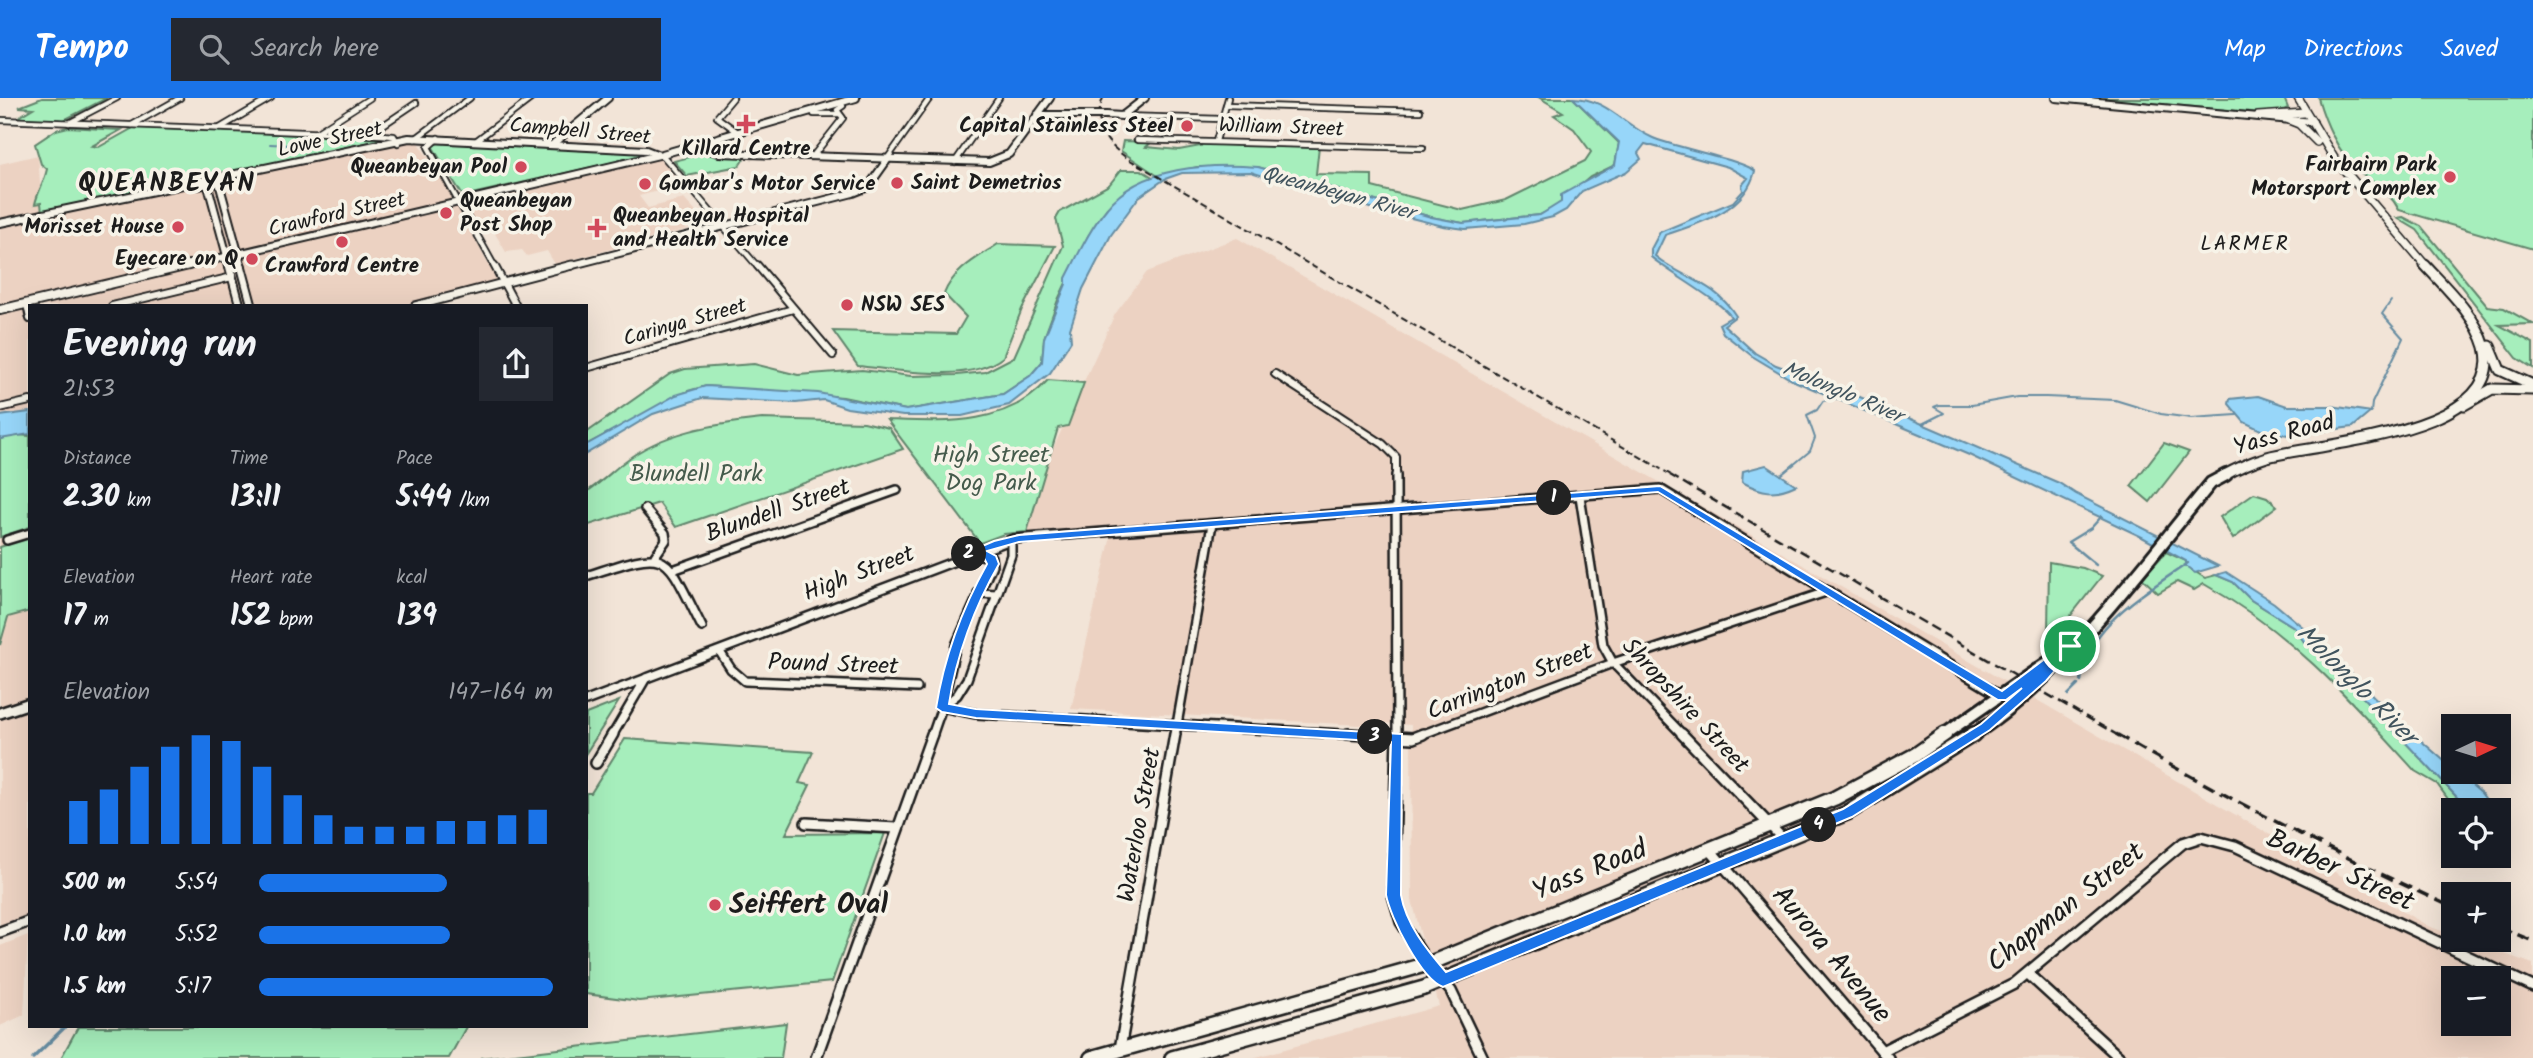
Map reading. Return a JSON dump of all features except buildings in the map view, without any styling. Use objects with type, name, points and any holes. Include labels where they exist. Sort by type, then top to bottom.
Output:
[{"type":"main road","name":"Crawford Street","points":[[661,156],[703,148],[856,98]]},
{"type":"main road","name":"Crawford Street","points":[[0,310],[661,156],[843,106],[863,98]]},
{"type":"main road","points":[[2056,98],[2289,120],[2307,119]]},
{"type":"main road","points":[[2298,98],[2317,142]]},
{"type":"main road","points":[[2254,116],[2307,119],[2346,171],[2491,348],[2500,370],[2533,388]]},
{"type":"main road","points":[[2289,120],[2299,124],[2346,171]]},
{"type":"main road","points":[[2477,331],[2487,359],[2483,377],[2533,388]]},
{"type":"main road","name":"Yass Road","points":[[1091,1058],[1118,1054],[1429,964],[1711,851],[1835,798],[1915,755],[2042,678],[2133,578],[2211,483],[2239,467],[2295,450],[2403,431],[2443,417],[2468,399],[2483,377]]},
{"type":"main road","points":[[2455,409],[2477,400],[2492,389],[2533,388]]},
{"type":"main road","name":"Yass Road","points":[[1172,1058],[1443,980],[1725,866],[1847,813],[1986,727],[2005,702]]},
{"type":"street","points":[[69,123],[117,98]]},
{"type":"street","points":[[130,126],[180,98]]},
{"type":"street","points":[[219,128],[271,98]]},
{"type":"street","points":[[316,133],[370,98]]},
{"type":"street","points":[[415,139],[470,98]]},
{"type":"street","points":[[477,140],[532,98]]},
{"type":"street","points":[[554,143],[608,98]]},
{"type":"street","points":[[733,98],[717,117],[741,134]]},
{"type":"street","points":[[423,304],[859,191],[870,185],[930,98]]},
{"type":"street","points":[[955,162],[999,98]]},
{"type":"street","points":[[703,148],[719,153],[989,162],[1005,157],[1050,98]]},
{"type":"street","points":[[1122,116],[1145,98]]},
{"type":"street","points":[[1216,141],[1228,98]]},
{"type":"street","points":[[370,135],[416,103]]},
{"type":"street","points":[[1226,105],[1420,111]]},
{"type":"street","points":[[813,156],[841,121],[838,109],[843,106]]},
{"type":"street","points":[[814,114],[840,114]]},
{"type":"street","points":[[1037,115],[1222,119]]},
{"type":"street","points":[[2,120],[394,136],[398,142]]},
{"type":"street","points":[[438,138],[428,147],[515,304]]},
{"type":"street","name":"Campbell Street","points":[[415,139],[554,143],[646,150],[661,156]]},
{"type":"street","name":"Lowe Street","points":[[204,184],[415,139]]},
{"type":"street","name":"William Street","points":[[1137,140],[1423,148]]},
{"type":"street","points":[[661,156],[834,355]]},
{"type":"street","points":[[221,180],[252,304]]},
{"type":"street","points":[[0,225],[204,184],[239,304]]},
{"type":"street","points":[[120,304],[232,277]]},
{"type":"street","points":[[27,303],[28,308]]},
{"type":"street","name":"Carinya Street","points":[[588,367],[793,309]]},
{"type":"street","points":[[1275,374],[1383,444],[1396,457],[1398,738],[1393,895],[1401,922],[1451,991],[1483,1058]]},
{"type":"street","points":[[0,408],[28,401]]},
{"type":"street","name":"High Street","points":[[588,700],[1011,540],[1660,489],[1829,591]]},
{"type":"street","name":"Blundell Street","points":[[673,570],[897,490]]},
{"type":"street","name":"Shropshire Street","points":[[1580,496],[1603,645],[1613,663],[1784,840]]},
{"type":"street","points":[[588,575],[655,556],[665,546],[665,533],[645,509]]},
{"type":"street","name":"Waterloo Street","points":[[1118,1054],[1212,524]]},
{"type":"street","points":[[6,540],[28,534]]},
{"type":"street","points":[[942,708],[957,695],[967,679],[1011,553],[1011,540]]},
{"type":"street","points":[[816,1058],[896,828],[942,708],[945,681],[993,560],[983,554],[965,556]]},
{"type":"street","points":[[655,556],[664,559],[673,570],[702,627]]},
{"type":"street","points":[[1829,591],[2005,702]]},
{"type":"street","name":"Carrington Street","points":[[942,708],[976,714],[1398,738],[1426,734],[1613,663],[1829,591]]},
{"type":"street","points":[[978,593],[997,594]]},
{"type":"street","name":"Pound Street","points":[[720,652],[730,669],[745,681],[917,688]]},
{"type":"street","points":[[596,763],[647,678]]},
{"type":"street","points":[[0,707],[28,698]]},
{"type":"street","points":[[0,713],[28,704]]},
{"type":"street","points":[[806,823],[896,828]]},
{"type":"street","name":"Chapman Street","points":[[1885,1054],[2028,974],[2183,843],[2201,837]]},
{"type":"street","name":"Barber Street","points":[[2201,837],[2235,846],[2533,987]]},
{"type":"street","name":"Aurora Avenue","points":[[1711,851],[1885,1054]]},
{"type":"street","points":[[0,932],[28,922]]},
{"type":"street","points":[[2028,974],[2120,1058]]},
{"type":"shaded area","points":[[415,139],[459,201],[659,155],[680,185],[639,196],[648,208],[684,199],[707,224],[555,264],[547,251],[527,256],[522,250],[506,252],[493,230],[472,234],[497,281],[411,304],[28,304],[28,927],[0,937],[0,164],[38,155],[42,211]]},
{"type":"shaded area","points":[[1237,238],[2428,926],[2441,931],[2441,952],[2500,952],[2533,964],[2533,1058],[1253,1058],[1439,1006],[1412,900],[1411,725],[1383,723],[1378,726],[1071,709],[1112,532],[1011,540],[1115,314],[1147,272]]},
{"type":"shaded area","points":[[28,935],[24,1015],[0,1026],[0,946]]},
{"type":"green space","points":[[42,98],[107,98],[64,120],[15,119],[33,108],[19,107]]},
{"type":"green space","points":[[1540,98],[1573,98],[1619,143],[1615,165],[1590,177],[1554,208],[1540,215],[1463,223],[1431,217],[1258,167],[1197,167],[1158,176],[1121,151],[1123,141],[1152,142],[1146,147],[1179,150],[1201,146],[1202,142],[1319,146],[1316,174],[1372,175],[1372,187],[1462,210],[1506,200],[1585,161],[1591,152],[1574,129],[1554,115],[1563,112]]},
{"type":"green space","points":[[2093,98],[2284,98],[2288,108],[2274,114]]},
{"type":"green space","name":"Fairbairn Park Motorsport Complex","points":[[2318,98],[2533,98],[2533,249],[2399,210],[2386,192],[2344,155],[2328,127]]},
{"type":"green space","points":[[68,127],[121,130],[92,146],[99,147],[135,127],[385,139],[42,212],[41,203],[35,204],[47,169],[41,164],[35,144],[56,130]]},
{"type":"green space","points":[[440,142],[638,152],[641,156],[463,196],[432,146]]},
{"type":"green space","points":[[712,151],[745,157],[739,166],[687,176],[674,161]]},
{"type":"green space","points":[[1121,170],[1141,170],[1154,178],[1126,191],[1107,208],[1088,236],[1058,300],[1044,338],[1042,362],[1030,376],[1003,394],[906,410],[843,397],[706,386],[688,391],[588,444],[588,432],[670,374],[685,369],[754,364],[798,375],[862,370],[911,376],[985,372],[1014,357],[1063,246],[1056,219],[1060,212],[1109,185]]},
{"type":"green space","points":[[2403,217],[2421,226],[2487,306],[2504,308],[2533,324],[2499,325],[2533,343],[2533,368],[2517,358],[2417,230],[2397,218]]},
{"type":"green space","points":[[998,244],[1055,246],[1022,309],[1003,357],[989,365],[953,373],[858,366],[833,331],[956,334],[966,317],[944,294],[960,271]]},
{"type":"green space","name":"High Street Dog Park","points":[[1048,380],[1084,383],[1068,426],[1058,428],[1027,532],[1004,534],[980,543],[887,420],[952,421],[994,414],[1032,395]]},
{"type":"green space","name":"Blundell Park","points":[[762,419],[864,422],[889,428],[903,449],[676,527],[659,503],[588,525],[588,491],[624,462],[655,443],[690,431]]},
{"type":"green space","points":[[28,436],[28,528],[0,537],[0,439]]},
{"type":"green space","points":[[2164,443],[2189,452],[2150,502],[2131,486]]},
{"type":"green space","points":[[2254,493],[2267,497],[2277,506],[2233,539],[2220,517]]},
{"type":"green space","points":[[28,538],[28,612],[8,617],[0,645],[0,547]]},
{"type":"green space","points":[[2166,552],[2186,561],[2186,566],[2205,578],[2216,575],[2233,582],[2251,600],[2294,627],[2305,643],[2325,657],[2441,780],[2441,784],[2445,784],[2458,798],[2447,798],[2437,784],[2415,771],[2342,692],[2265,623],[2204,584],[2194,590],[2177,582],[2158,593],[2142,578]]},
{"type":"green space","points":[[2049,562],[2083,568],[2102,576],[2056,634],[2048,632]]},
{"type":"green space","points":[[619,701],[588,750],[588,713]]},
{"type":"green space","points":[[625,739],[813,752],[799,783],[810,785],[786,834],[885,833],[832,982],[639,1001],[588,994],[588,793],[591,793]]},
{"type":"green space","points":[[786,1023],[781,1058],[480,1058]]},
{"type":"green space","points":[[77,1028],[465,1028],[449,1058],[61,1058]]},
{"type":"water","name":"Queanbeyan River","points":[[1573,98],[1585,99],[1605,107],[1653,138],[1738,163],[1755,171],[1750,185],[1732,206],[1707,220],[1665,235],[1655,256],[1718,295],[1736,316],[1724,325],[1755,353],[1776,365],[1839,388],[2059,483],[2218,566],[2195,573],[2186,566],[2186,561],[2142,537],[1969,455],[1792,380],[1752,356],[1723,333],[1719,324],[1731,317],[1726,311],[1651,257],[1651,249],[1660,232],[1733,202],[1743,191],[1742,185],[1748,178],[1728,167],[1645,144],[1638,153],[1641,159],[1626,172],[1582,191],[1566,210],[1553,217],[1524,224],[1465,229],[1339,200],[1251,172],[1182,173],[1165,179],[1139,197],[1111,235],[1083,289],[1070,329],[1071,341],[1050,373],[1009,405],[962,416],[903,416],[847,408],[824,400],[796,403],[702,398],[653,414],[588,453],[588,444],[676,395],[706,386],[818,393],[906,410],[1003,394],[1030,376],[1042,362],[1044,338],[1066,278],[1101,216],[1121,194],[1138,183],[1157,176],[1198,167],[1258,167],[1431,217],[1463,223],[1540,215],[1561,202],[1561,195],[1615,165],[1619,142]]},
{"type":"water","points":[[2258,396],[2287,406],[2331,406],[2371,412],[2353,427],[2289,435],[2265,432],[2244,422],[2229,404],[2230,399]]},
{"type":"water","points":[[28,412],[28,434],[0,439],[0,416]]},
{"type":"water","points":[[1766,465],[1796,485],[1769,491],[1756,489],[1742,482],[1743,471]]},
{"type":"water","name":"Molonglo River","points":[[2226,572],[2274,603],[2316,638],[2395,718],[2441,758],[2441,780],[2325,657],[2305,643],[2294,627],[2251,600],[2233,582],[2216,575]]},
{"type":"water","name":"Molonglo River","points":[[2445,784],[2471,784],[2485,798],[2458,798]]},
{"type":"waterway","points":[[270,144],[312,146]]},
{"type":"waterway","points":[[2371,412],[2372,403],[2403,338],[2382,314],[2391,301]]},
{"type":"waterway","points":[[1781,475],[1810,451],[1815,438],[1807,415],[1817,410],[1823,401],[1832,399],[1834,394]]},
{"type":"waterway","points":[[1922,424],[1944,413],[1934,407],[1939,405],[1972,405],[2017,397],[2115,400],[2161,414],[2191,418],[2237,415]]},
{"type":"waterway","points":[[2096,565],[2068,542],[2091,528],[2102,516]]},
{"type":"waterway","points":[[2081,682],[2085,662],[2105,627],[2120,612],[2188,563]]},
{"type":"waterway","points":[[2068,695],[2078,685]]},
{"type":"waterway","points":[[33,1058],[64,1028]]},
{"type":"railway","points":[[1103,98],[1099,118],[1103,134],[1114,148],[1130,160],[1673,476]]},
{"type":"railway","points":[[1670,475],[2119,736]]},
{"type":"railway","points":[[2116,734],[2283,825],[2441,902]]},
{"type":"railway","points":[[2511,932],[2533,941]]},
{"type":"place","name":"Killard Centre","points":[[746,124]]},
{"type":"place","name":"Capital Stainless Steel","points":[[1187,126]]},
{"type":"place","name":"Queanbeyan Pool","points":[[521,167]]},
{"type":"place","name":"Fairbairn Park Motorsport Complex","points":[[2450,177]]},
{"type":"place","name":"Saint Demetrios","points":[[897,183]]},
{"type":"place","name":"Gombar's Motor Service","points":[[645,184]]},
{"type":"place","name":"Queanbeyan Post Shop","points":[[446,213]]},
{"type":"place","name":"Morisset House","points":[[178,227]]},
{"type":"place","name":"Queanbeyan Hospital and Health Service","points":[[597,228]]},
{"type":"place","name":"Crawford Centre","points":[[342,242]]},
{"type":"place","name":"Eyecare on Q","points":[[252,259]]},
{"type":"place","name":"NSW SES","points":[[847,305]]},
{"type":"place","name":"Seiffert Oval","points":[[715,905]]},
{"type":"district","name":"QUEANBEYAN","points":[[167,184]]},
{"type":"district","name":"LARMER","points":[[2245,244]]},
{"type":"route","points":[[1660,489],[2002,697],[2070,646],[2042,678],[1986,727],[1847,813],[1725,866],[1443,980],[1422,955],[1401,922],[1393,895],[1398,738],[976,714],[942,708],[947,676],[980,587],[993,564],[990,556],[965,556],[998,543],[1019,538],[1660,489]]}]
